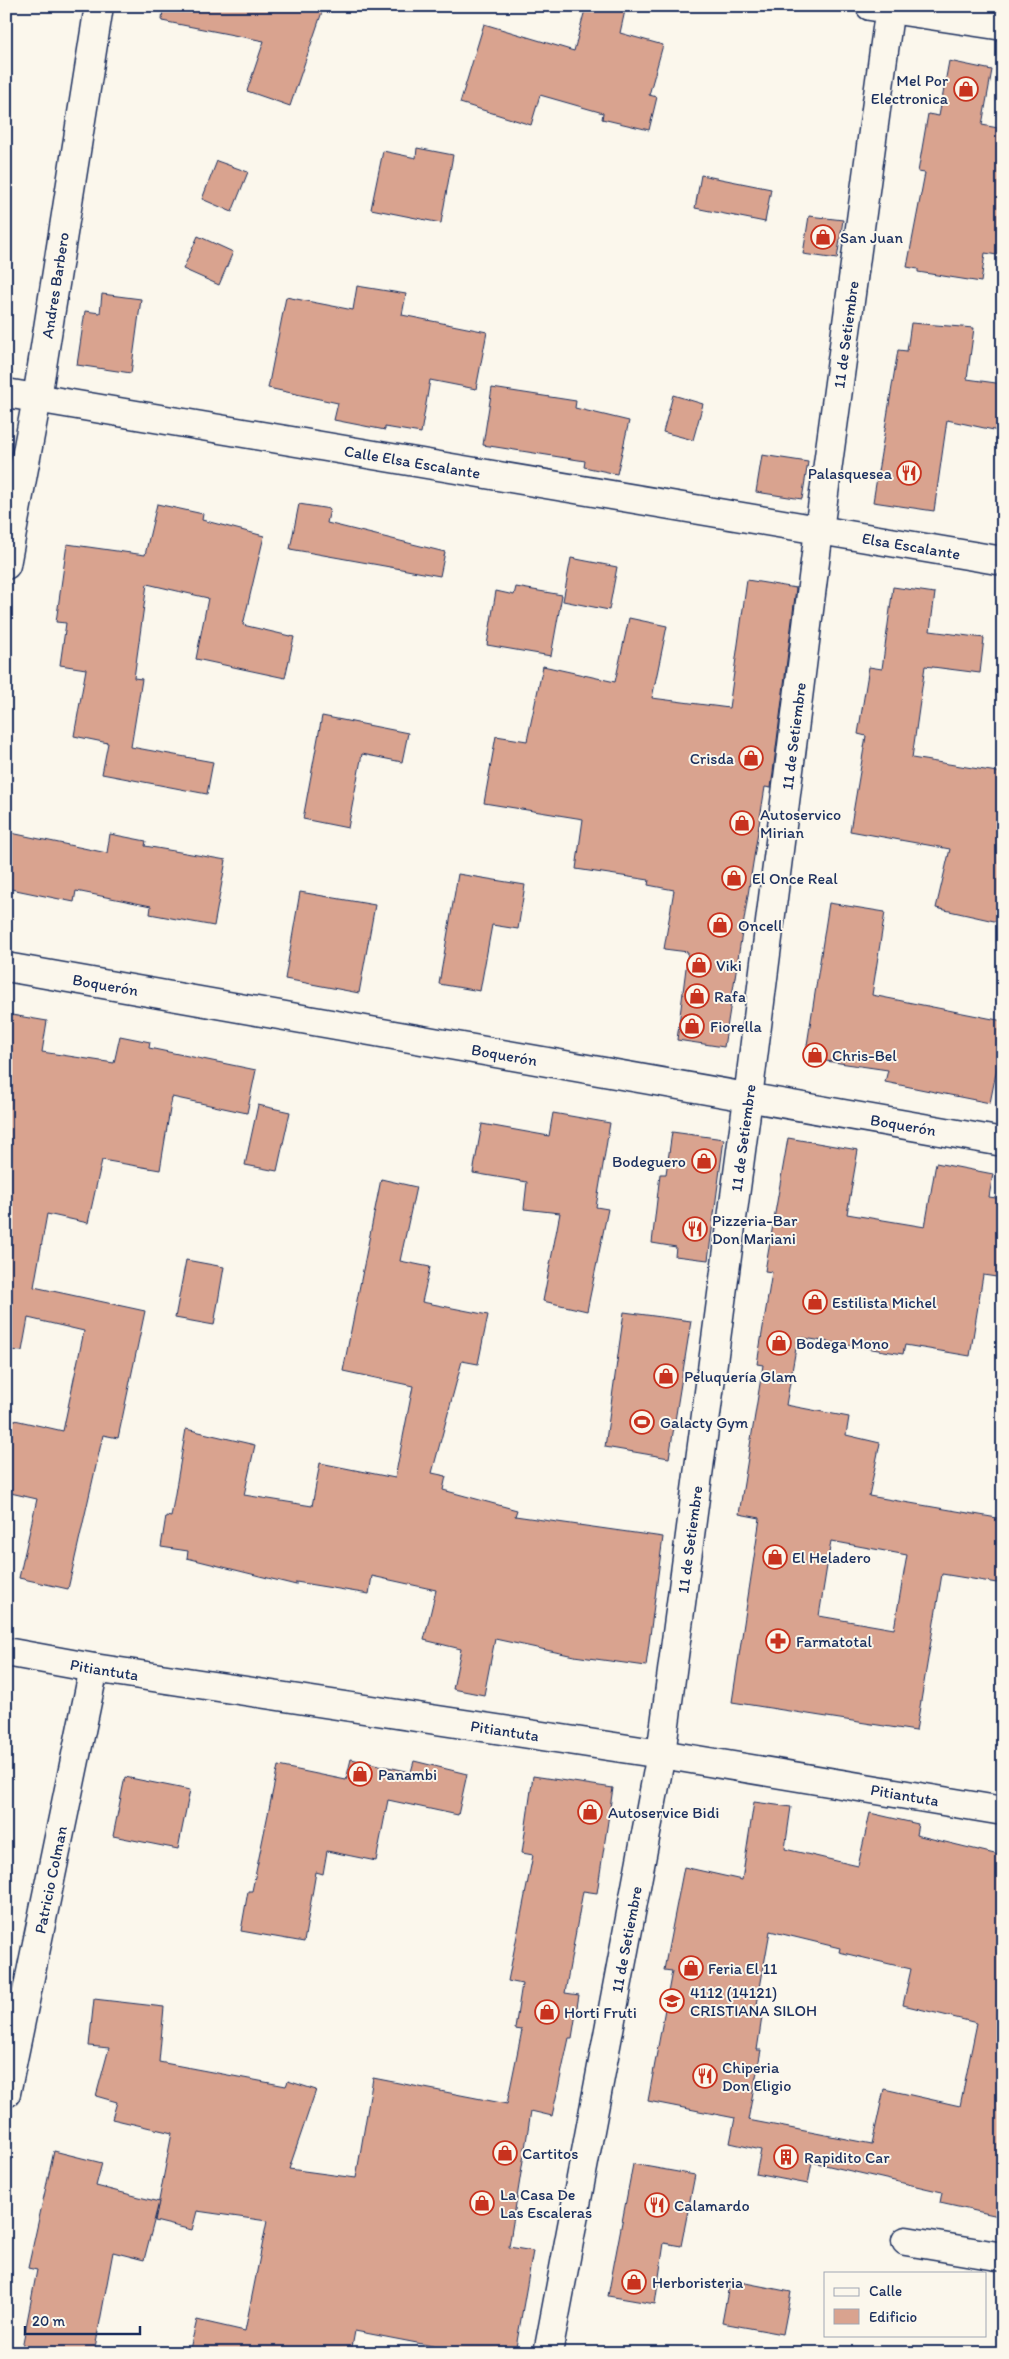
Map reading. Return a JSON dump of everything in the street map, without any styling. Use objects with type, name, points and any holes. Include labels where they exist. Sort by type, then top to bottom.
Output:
[{"type":"street","name":"Andres Barbero","points":[[6,565],[37,398],[99,6]]},
{"type":"street","points":[[883,8],[1003,26]]},
{"type":"street","name":"11 de Setiembre","points":[[548,2353],[660,1754],[748,1098],[883,8]]},
{"type":"street","name":"Calle Elsa Escalante","points":[[6,393],[819,530]]},
{"type":"street","name":"Elsa Escalante","points":[[819,530],[1003,562]]},
{"type":"street","name":"Boquerón","points":[[6,968],[1003,1142]]},
{"type":"street","name":"Pitiantuta","points":[[6,1652],[94,1668],[660,1754],[1003,1811]]},
{"type":"street","name":"Patricio Colman","points":[[6,2093],[94,1668]]},
{"type":"street","points":[[906,2241],[1003,2257]]},
{"type":"building","points":[[163,6],[324,6],[290,106],[247,91],[264,41],[162,21]]},
{"type":"building","points":[[586,6],[626,6],[620,33],[663,45],[649,95],[657,97],[649,130],[602,119],[603,113],[540,95],[531,125],[460,103],[484,24],[574,51]]},
{"type":"building","points":[[949,61],[992,70],[982,125],[998,128],[997,132],[1003,132],[1003,256],[985,253],[981,282],[918,272],[918,269],[907,267],[925,173],[918,172],[928,114],[939,116]]},
{"type":"building","points":[[417,148],[453,155],[441,223],[371,209],[383,151],[416,158]]},
{"type":"building","points":[[217,161],[248,172],[232,212],[202,199]]},
{"type":"building","points":[[701,175],[771,189],[765,222],[695,208]]},
{"type":"building","name":"San Juan","points":[[809,216],[843,220],[837,259],[803,254]]},
{"type":"building","points":[[198,236],[233,252],[219,285],[183,269]]},
{"type":"building","points":[[357,286],[406,294],[402,315],[487,332],[476,389],[430,380],[421,433],[385,427],[385,430],[334,420],[338,403],[268,388],[286,297],[353,310]]},
{"type":"building","points":[[102,294],[141,299],[131,373],[77,365],[85,311],[100,313]]},
{"type":"building","points":[[911,323],[974,328],[967,379],[1003,384],[1003,432],[947,420],[934,511],[873,502],[898,350],[907,351]]},
{"type":"building","points":[[492,388],[576,401],[575,408],[629,421],[617,474],[584,467],[585,461],[483,445]]},
{"type":"building","points":[[673,395],[703,404],[693,440],[663,432]]},
{"type":"building","points":[[762,455],[808,462],[802,499],[756,492]]},
{"type":"building","points":[[157,504],[203,514],[202,520],[264,536],[243,625],[294,637],[285,678],[196,659],[208,598],[147,584],[134,678],[142,679],[131,747],[213,762],[207,794],[102,774],[108,743],[74,736],[86,669],[60,665],[66,623],[56,622],[67,544],[145,555]]},
{"type":"building","points":[[299,504],[330,509],[327,523],[445,552],[440,576],[290,549]]},
{"type":"building","points":[[571,558],[617,567],[609,610],[563,601]]},
{"type":"building","points":[[747,580],[796,588],[771,788],[765,787],[724,1047],[677,1040],[688,952],[664,949],[674,890],[648,885],[649,880],[576,869],[583,819],[484,803],[496,736],[527,741],[543,666],[615,682],[629,618],[667,626],[652,698],[729,708]]},
{"type":"building","points":[[516,587],[562,595],[551,656],[487,645],[496,591],[514,595]]},
{"type":"building","points":[[893,587],[935,593],[930,631],[984,638],[980,673],[925,666],[912,758],[1003,773],[1003,923],[936,908],[950,849],[850,831],[866,736],[858,734],[869,667],[882,669]]},
{"type":"building","points":[[322,716],[408,733],[402,762],[362,754],[348,828],[303,819]]},
{"type":"building","points":[[11,833],[107,853],[110,834],[146,841],[145,846],[226,860],[214,926],[150,914],[151,906],[76,891],[74,902],[6,888],[6,858]]},
{"type":"building","points":[[458,874],[525,885],[518,929],[492,925],[480,991],[439,984]]},
{"type":"building","points":[[300,892],[375,905],[359,993],[285,979]]},
{"type":"building","points":[[829,903],[885,912],[872,995],[1003,1021],[1003,1038],[990,1103],[885,1082],[888,1070],[805,1058]]},
{"type":"building","points":[[6,1014],[47,1021],[42,1052],[114,1063],[120,1036],[150,1042],[149,1048],[256,1070],[247,1113],[172,1097],[160,1170],[102,1160],[88,1223],[47,1214],[34,1287],[145,1311],[118,1438],[103,1435],[68,1589],[19,1578],[37,1499],[6,1492],[6,1418],[63,1431],[84,1331],[28,1318],[22,1351],[6,1350]]},
{"type":"building","points":[[258,1105],[290,1112],[277,1171],[245,1165]]},
{"type":"building","points":[[553,1113],[610,1123],[596,1207],[608,1209],[587,1311],[543,1301],[560,1213],[524,1209],[527,1182],[473,1173],[482,1124],[549,1136]]},
{"type":"building","points":[[672,1132],[724,1139],[708,1260],[675,1256],[676,1247],[652,1243],[660,1174],[666,1174]]},
{"type":"building","points":[[788,1138],[858,1150],[847,1214],[925,1227],[936,1163],[993,1174],[989,1197],[1003,1199],[1003,1278],[983,1275],[970,1356],[905,1345],[903,1354],[798,1337],[786,1405],[849,1417],[846,1435],[880,1443],[869,1496],[1003,1519],[1003,1584],[942,1574],[916,1731],[732,1702],[760,1518],[739,1514],[763,1365],[757,1364],[772,1272],[765,1271]],"holes":[[[831,1541],[907,1555],[894,1629],[819,1616]]]},
{"type":"building","points":[[381,1179],[416,1187],[400,1261],[430,1267],[422,1302],[488,1315],[478,1364],[462,1361],[432,1473],[446,1476],[443,1490],[517,1510],[515,1516],[663,1537],[646,1666],[574,1656],[495,1639],[484,1695],[453,1689],[461,1649],[424,1640],[436,1590],[372,1576],[369,1594],[296,1582],[296,1585],[187,1558],[188,1551],[161,1547],[166,1516],[171,1517],[186,1429],[255,1445],[244,1495],[312,1506],[320,1463],[395,1478],[413,1386],[343,1371]]},
{"type":"building","points":[[186,1260],[224,1267],[214,1325],[175,1318]]},
{"type":"building","points":[[624,1312],[691,1321],[669,1458],[605,1447]]},
{"type":"building","points":[[351,1759],[411,1772],[414,1761],[467,1774],[458,1815],[388,1800],[376,1861],[327,1851],[323,1874],[316,1872],[304,1942],[241,1931],[248,1891],[252,1891],[278,1766],[346,1780]]},
{"type":"building","points":[[533,1776],[613,1788],[597,1893],[583,1891],[565,1993],[579,1995],[572,2038],[569,2038],[552,2116],[531,2111],[509,2247],[533,2251],[515,2353],[442,2353],[443,2348],[355,2331],[351,2353],[189,2353],[197,2320],[245,2331],[267,2221],[197,2211],[192,2230],[155,2221],[172,2133],[112,2119],[117,2102],[96,2096],[109,2048],[89,2046],[94,1999],[164,2007],[159,2062],[286,2086],[288,2081],[316,2090],[289,2169],[356,2178],[373,2078],[507,2104],[522,2030],[515,2029],[522,1984],[508,1981],[533,1855],[522,1853]]},
{"type":"building","points":[[125,1777],[190,1790],[178,1849],[113,1836]]},
{"type":"building","points":[[754,1802],[791,1807],[785,1849],[858,1866],[870,1813],[918,1824],[916,1835],[1003,1856],[1003,2217],[940,2203],[942,2192],[812,2162],[808,2184],[756,2174],[761,2150],[730,2143],[735,2118],[648,2101],[672,1971],[664,1970],[684,1867],[742,1880]],"holes":[[[770,1931],[840,1948],[839,1952],[911,1969],[903,2005],[977,2023],[960,2106],[884,2089],[872,2144],[748,2120],[761,2050],[757,2050],[762,2017],[755,2016]]]},
{"type":"building","points":[[54,2151],[102,2163],[96,2186],[159,2202],[144,2260],[113,2252],[94,2353],[21,2353],[37,2270],[28,2268]]},
{"type":"building","name":"Calamardo","points":[[633,2164],[695,2175],[681,2246],[664,2243],[655,2304],[608,2296]]},
{"type":"building","points":[[730,2280],[791,2292],[783,2334],[722,2323]]},
{"type":"place","name":"Mel Por Electronica","points":[[966,89]]},
{"type":"place","name":"San Juan","points":[[823,237]]},
{"type":"place","name":"Palasquesea","points":[[909,473]]},
{"type":"place","name":"Crisda","points":[[751,758]]},
{"type":"place","name":"Autoservico Mirian","points":[[742,823]]},
{"type":"place","name":"El Once Real","points":[[734,878]]},
{"type":"place","name":"Oncell","points":[[720,925]]},
{"type":"place","name":"Viki","points":[[699,965]]},
{"type":"place","name":"Rafa","points":[[697,996]]},
{"type":"place","name":"Fiorella","points":[[692,1026]]},
{"type":"place","name":"Chris-Bel","points":[[815,1055]]},
{"type":"place","name":"Bodeguero","points":[[704,1161]]},
{"type":"place","name":"Pizzeria-Bar Don Mariani","points":[[695,1229]]},
{"type":"place","name":"Estilista Michel","points":[[815,1302]]},
{"type":"place","name":"Bodega Mono","points":[[779,1343]]},
{"type":"place","name":"Peluquería Glam","points":[[666,1376]]},
{"type":"place","name":"Galacty Gym","points":[[642,1422]]},
{"type":"place","name":"El Heladero","points":[[775,1557]]},
{"type":"place","name":"Farmatotal","points":[[778,1641]]},
{"type":"place","name":"Panambi","points":[[360,1774]]},
{"type":"place","name":"Autoservice Bidi","points":[[590,1812]]},
{"type":"place","name":"Feria El 11","points":[[691,1968]]},
{"type":"place","name":"4112 (14121) CRISTIANA SILOH","points":[[672,2001]]},
{"type":"place","name":"Horti Fruti","points":[[547,2012]]},
{"type":"place","name":"Chiperia Don Eligio","points":[[705,2076]]},
{"type":"place","name":"Cartitos","points":[[505,2153]]},
{"type":"place","name":"Rapidito Car","points":[[786,2157]]},
{"type":"place","name":"La Casa De Las Escaleras","points":[[482,2203]]},
{"type":"place","name":"Calamardo","points":[[657,2205]]},
{"type":"place","name":"Herboristeria","points":[[634,2282]]}]
